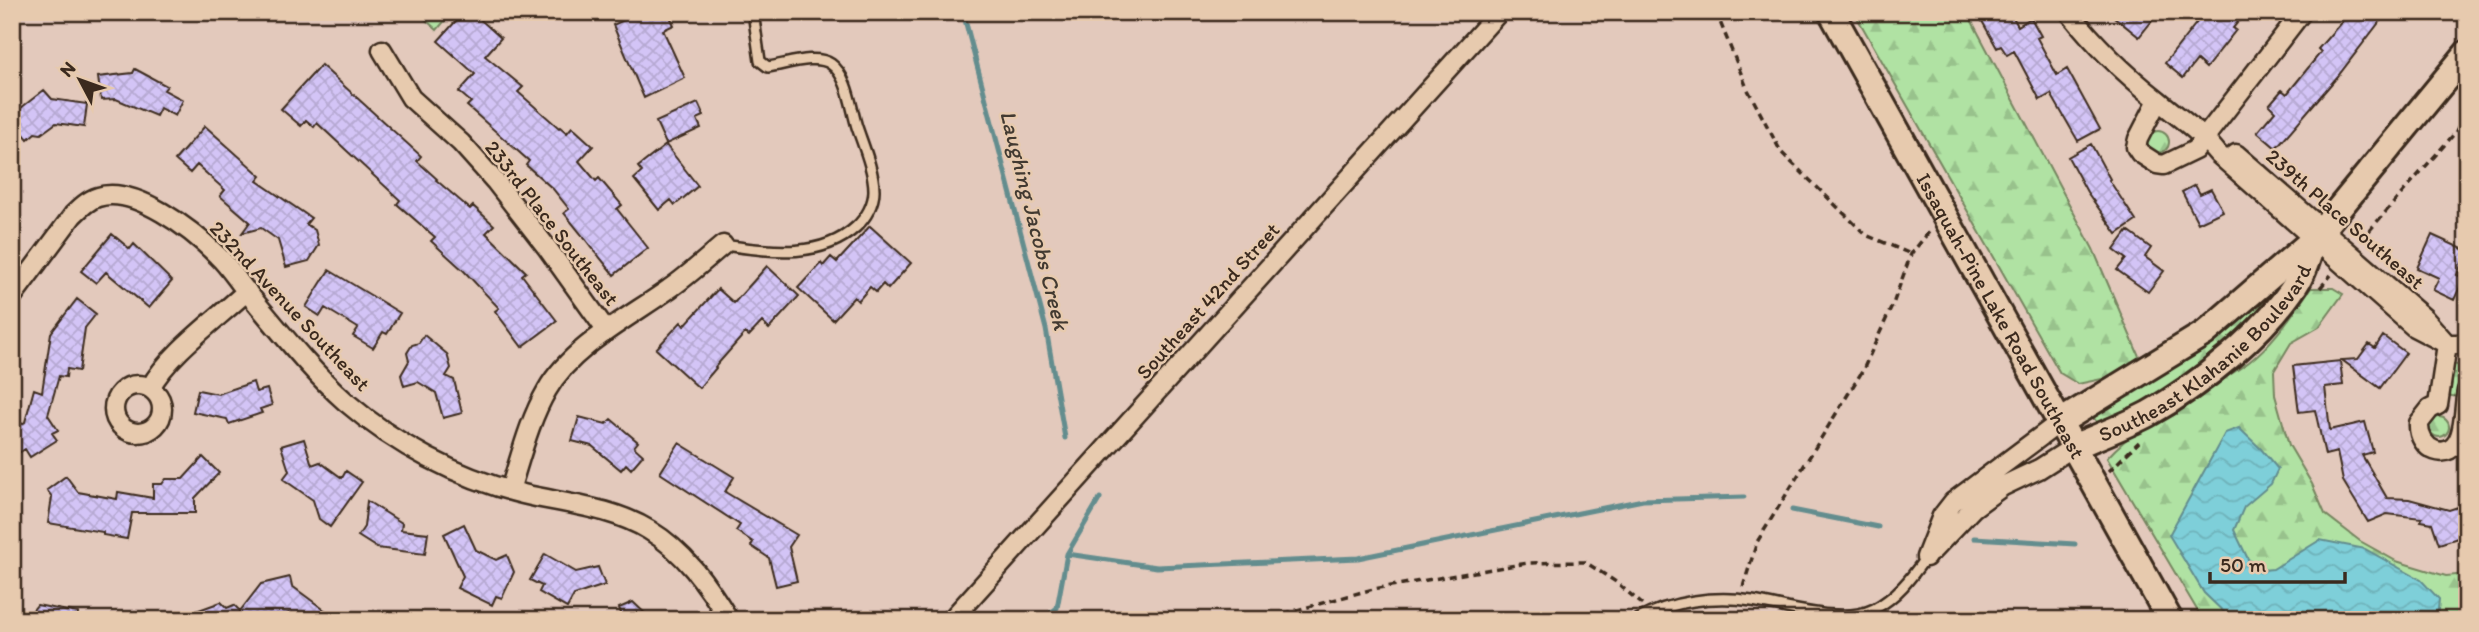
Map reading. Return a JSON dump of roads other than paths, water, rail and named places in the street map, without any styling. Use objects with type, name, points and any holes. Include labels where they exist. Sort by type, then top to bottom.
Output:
[{"type":"street","name":"Issaquah-Pine Lake Road Southeast","points":[[1831,12],[2170,620]]},
{"type":"street","name":"239th Place Southeast","points":[[2069,12],[2118,66],[2205,138],[2218,154],[2319,234],[2414,327],[2447,344],[2467,344]]},
{"type":"street","points":[[2158,100],[2136,147],[2140,153],[2157,164],[2164,164],[2195,150],[2302,12]]},
{"type":"street","name":"Southeast 42nd Street","points":[[951,620],[1493,14]]},
{"type":"street","name":"233rd Place Southeast","points":[[382,50],[411,98],[461,143],[495,181],[606,330]]},
{"type":"street","name":"Southeast Klahanie Boulevard","points":[[2060,422],[2205,333],[2319,234],[2467,53]]},
{"type":"street","name":"232nd Avenue Southeast","points":[[12,297],[73,215],[96,197],[120,195],[160,211],[218,256],[316,374],[372,423],[413,450],[461,473],[510,490],[628,519],[649,530],[668,542],[687,562],[711,590],[729,620]]},
{"type":"street","name":"Southeast Klahanie Boulevard","points":[[2075,446],[2148,414],[2218,366],[2278,308],[2297,283],[2319,234]]},
{"type":"street","points":[[510,490],[533,419],[547,389],[561,370],[606,330],[671,288],[723,245]]},
{"type":"street","points":[[150,388],[157,374],[175,356],[247,291]]},
{"type":"street","points":[[2447,344],[2438,405],[2423,416],[2418,430],[2420,439],[2435,451],[2444,452],[2453,446],[2460,436],[2467,391]]},
{"type":"street","points":[[2438,405],[2463,410]]},
{"type":"street","points":[[1926,556],[1942,516],[1953,502],[2060,422]]},
{"type":"street","points":[[1926,556],[1973,508],[2003,486],[2039,469],[2075,446]]},
{"type":"lane","points":[[723,245],[764,250],[818,249],[844,238],[864,219],[874,190],[841,74],[829,62],[811,60],[768,67],[760,61],[753,12]]},
{"type":"lane","points":[[1637,620],[1682,603],[1721,599],[1749,600],[1821,614],[1861,613],[1894,597],[1926,556]]},
{"type":"water","points":[[2239,428],[2278,469],[2271,484],[2244,507],[2234,530],[2248,559],[2262,570],[2273,569],[2320,540],[2365,549],[2421,580],[2439,599],[2437,620],[2232,620],[2204,593],[2169,535],[2225,433]]},
{"type":"waterway","name":"Laughing Jacobs Creek","points":[[963,12],[1046,329],[1065,438]]},
{"type":"waterway","points":[[1067,554],[1157,567],[1358,558],[1643,500],[1744,497]]},
{"type":"waterway","name":"Laughing Jacobs Creek","points":[[1041,620],[1057,608],[1067,554],[1100,498]]},
{"type":"waterway","points":[[1792,510],[1878,527]]},
{"type":"waterway","points":[[1974,538],[2075,544]]}]
